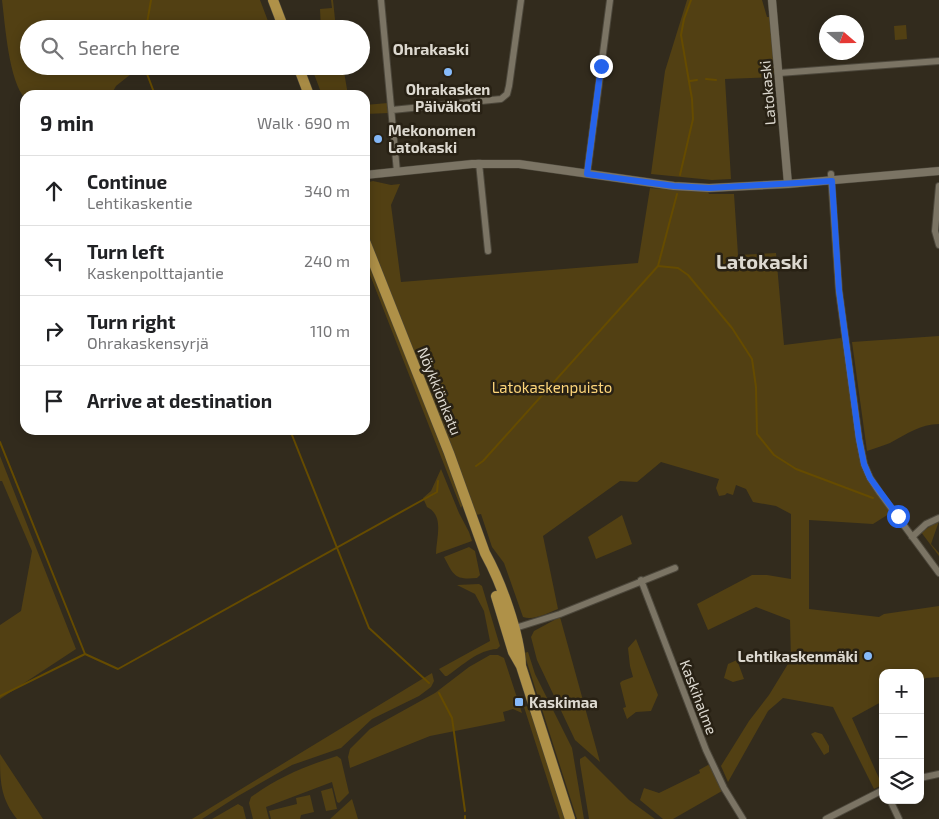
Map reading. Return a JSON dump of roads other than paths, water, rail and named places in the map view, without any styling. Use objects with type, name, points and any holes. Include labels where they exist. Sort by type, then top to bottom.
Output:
[{"type":"main road","points":[[273,0],[281,20]]},
{"type":"main road","points":[[301,75],[307,90]]},
{"type":"main road","name":"Nöykkiönkatu","points":[[370,254],[449,453],[485,554],[492,566],[510,630],[513,652],[521,666],[570,819]]},
{"type":"street","points":[[381,0],[396,172]]},
{"type":"street","points":[[392,110],[501,99],[504,97],[510,86],[521,0]]},
{"type":"street","points":[[587,174],[610,0]]},
{"type":"street","name":"Latokaski","points":[[772,0],[788,184]]},
{"type":"street","points":[[779,73],[939,61]]},
{"type":"street","points":[[479,163],[488,251]]},
{"type":"street","points":[[370,175],[479,163],[519,164],[674,186],[709,188],[788,184],[832,177],[939,171],[939,176]]},
{"type":"street","points":[[832,177],[839,294],[864,464],[870,478],[880,493],[939,573]]},
{"type":"street","points":[[939,186],[935,231],[939,245]]},
{"type":"street","points":[[912,537],[926,524],[939,518]]},
{"type":"street","points":[[510,630],[560,614],[675,568]]},
{"type":"street","name":"Kaskihalme","points":[[641,580],[706,750],[724,788],[743,819]]},
{"type":"street","points":[[924,777],[939,774]]},
{"type":"street","points":[[826,819],[879,792]]},
{"type":"street","points":[[892,804],[898,819]]},
{"type":"waterway","points":[[148,20],[151,0]]},
{"type":"waterway","points":[[680,175],[693,119],[692,99],[681,35],[684,19],[691,0]]},
{"type":"waterway","points":[[147,75],[153,90]]},
{"type":"waterway","points":[[706,79],[716,80]]},
{"type":"waterway","points":[[690,81],[697,80]]},
{"type":"waterway","points":[[476,466],[483,461],[658,266],[677,194]]},
{"type":"waterway","points":[[658,266],[678,268],[688,275],[732,328],[752,359],[756,387],[757,434],[774,455],[796,469],[873,498]]},
{"type":"waterway","points":[[292,435],[369,628],[429,683]]},
{"type":"waterway","points":[[0,442],[85,654],[118,669],[437,492],[438,481]]},
{"type":"waterway","points":[[0,696],[85,654]]},
{"type":"waterway","points":[[439,693],[452,718],[465,811]]},
{"type":"place","name":"Ohrakasken Päiväkoti","points":[[448,72]]},
{"type":"place","name":"Mekonomen Latokaski","points":[[378,139]]},
{"type":"place","name":"Lehtikaskenmäki","points":[[868,656]]},
{"type":"place","name":"Kaskimaa","points":[[519,702]]},
{"type":"district","name":"Ohrakaski","points":[[431,48]]},
{"type":"district","name":"Latokaski","points":[[762,261]]},
{"type":"park label","name":"Latokaskenpuisto","points":[[552,387]]}]
